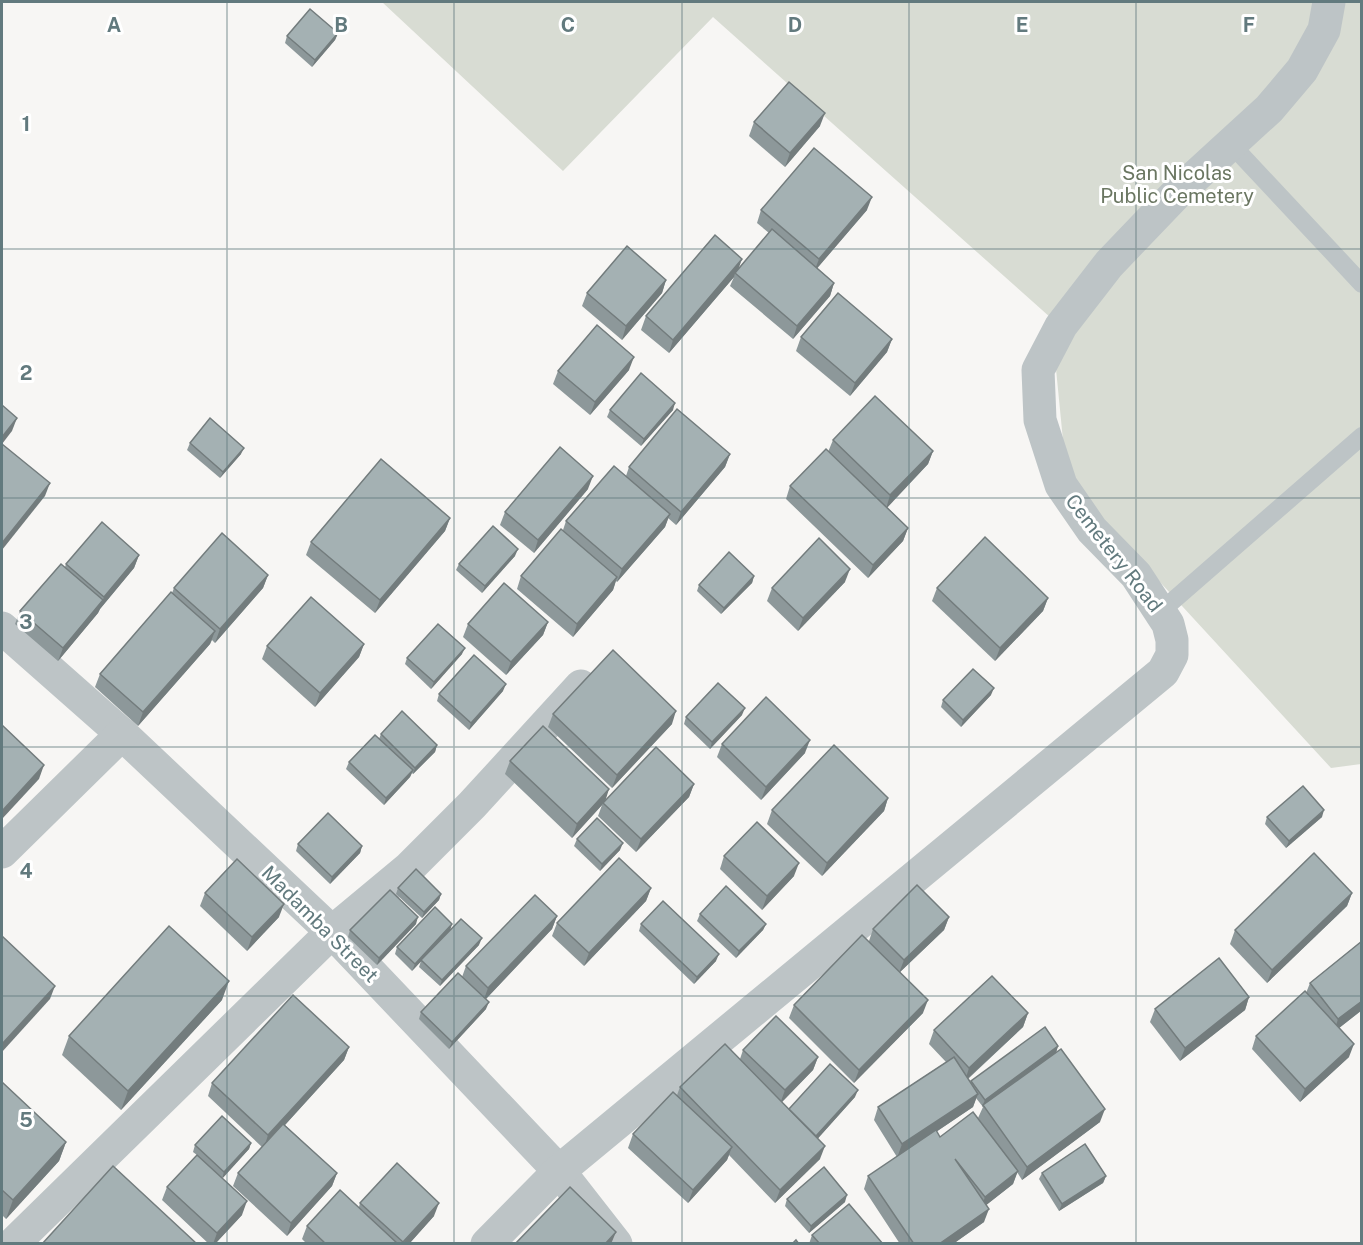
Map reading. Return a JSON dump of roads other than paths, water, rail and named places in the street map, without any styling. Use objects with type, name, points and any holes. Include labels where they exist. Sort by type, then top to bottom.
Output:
[{"type":"street","name":"Cemetery Road","points":[[559,1171],[1163,672],[1172,655],[1172,640],[1168,624],[1136,575],[1092,530],[1061,485],[1040,420],[1038,370],[1061,326],[1109,264],[1175,195],[1269,109],[1302,70],[1324,30],[1329,2]]},
{"type":"street","name":"Madamba Street","points":[[2,628],[122,734],[332,933],[559,1171],[616,1244]]},
{"type":"street","points":[[13,1244],[332,933],[409,868],[472,805],[583,684]]},
{"type":"street","points":[[2,852],[122,734]]},
{"type":"street","points":[[487,1244],[559,1171]]},
{"type":"lane","points":[[1230,143],[1362,284]]},
{"type":"lane","points":[[1160,612],[1362,436]]},
{"type":"park label","name":"San Nicolas Public Cemetery","points":[[1177,184]]}]
